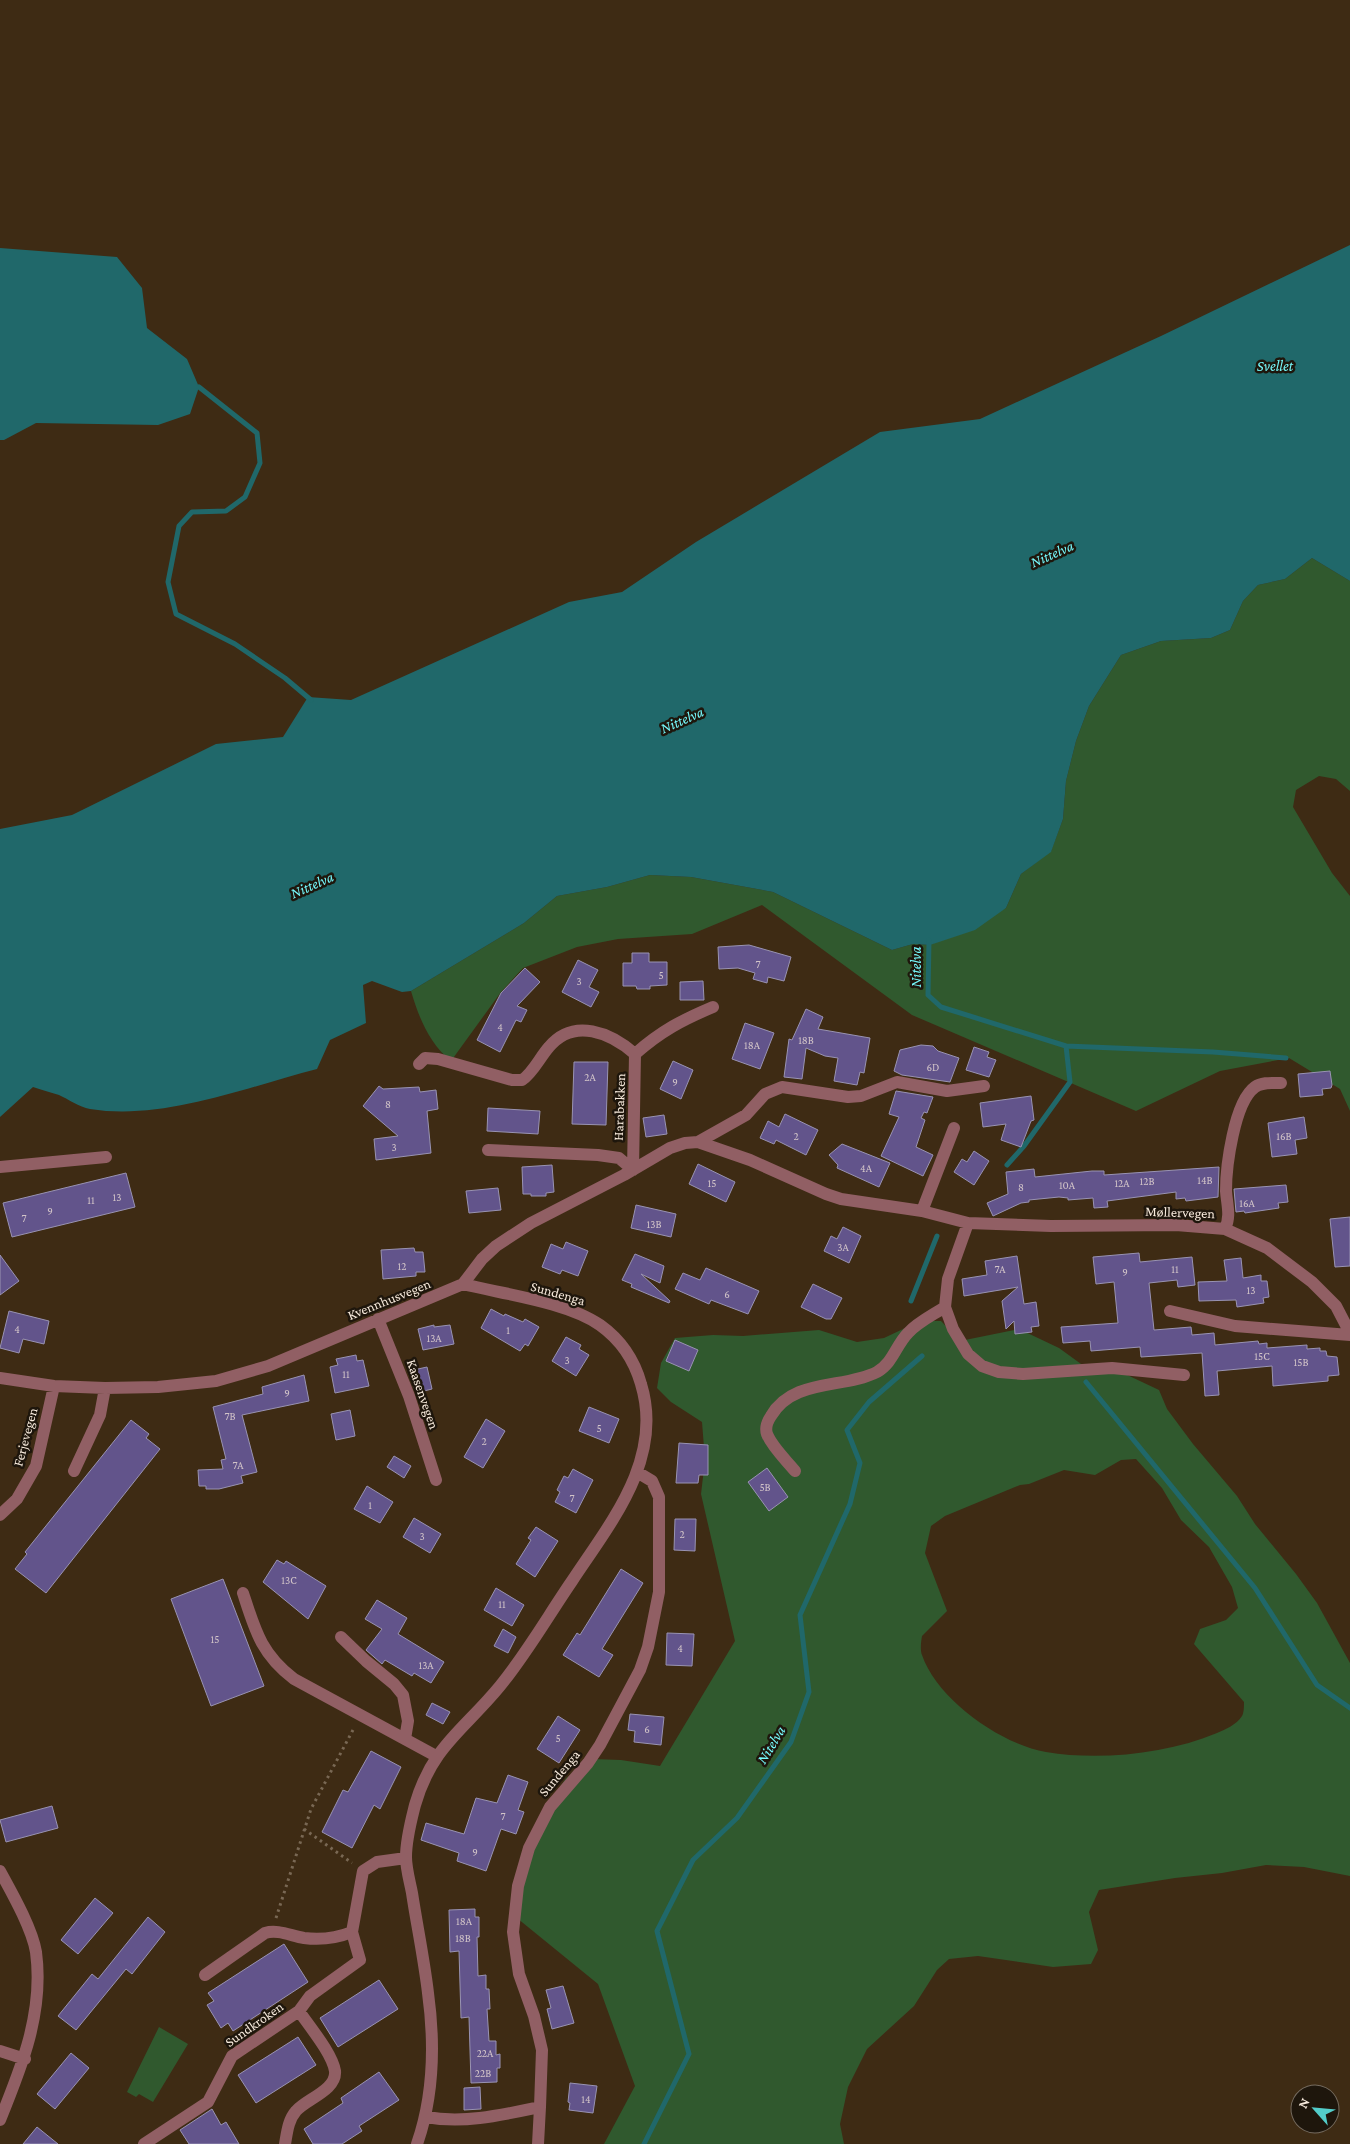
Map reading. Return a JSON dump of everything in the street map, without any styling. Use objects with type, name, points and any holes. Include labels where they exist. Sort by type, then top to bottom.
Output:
[{"type":"street","points":[[635,1054],[656,1036],[677,1022],[713,1007]]},
{"type":"street","name":"Harabakken","points":[[419,1064],[425,1058],[438,1059],[512,1080],[522,1080],[556,1039],[564,1035],[584,1030],[603,1033],[622,1042],[635,1054],[632,1170]]},
{"type":"street","points":[[463,1284],[482,1259],[496,1246],[531,1223],[670,1148],[685,1143],[698,1142],[746,1115],[765,1094],[782,1087],[848,1098],[861,1096],[897,1082],[947,1091],[984,1086]]},
{"type":"street","points":[[1225,1229],[1229,1212],[1226,1192],[1228,1163],[1240,1110],[1254,1088],[1265,1083],[1281,1084]]},
{"type":"street","points":[[922,1211],[945,1156],[954,1128]]},
{"type":"street","name":"Møllervegen","points":[[698,1142],[750,1160],[841,1199],[922,1211],[968,1223],[1050,1226],[1176,1225],[1225,1229],[1267,1248],[1300,1273],[1336,1306],[1350,1334]]},
{"type":"street","name":"Harabakken","points":[[488,1150],[598,1155],[618,1158],[632,1170]]},
{"type":"street","points":[[0,1167],[106,1157]]},
{"type":"street","points":[[968,1223],[948,1279],[945,1307],[953,1329],[968,1354],[982,1366],[998,1372],[1023,1374],[1112,1368],[1184,1374]]},
{"type":"street","name":"Kvennhusvegen","points":[[0,1378],[54,1386],[105,1388],[188,1385],[236,1377],[463,1284]]},
{"type":"street","name":"Sundenga","points":[[417,2144],[426,2117],[433,2055],[429,1993],[406,1858],[415,1805],[424,1778],[436,1756],[500,1686],[616,1514],[637,1472],[644,1453],[647,1412],[638,1372],[622,1345],[598,1324],[571,1310],[463,1284]]},
{"type":"street","points":[[794,1471],[768,1436],[766,1428],[774,1411],[794,1395],[807,1389],[866,1377],[879,1370],[894,1356],[909,1331],[945,1307]]},
{"type":"street","name":"Møllervegen","points":[[1170,1311],[1235,1326],[1350,1334]]},
{"type":"street","name":"Kaasenvegen","points":[[378,1319],[409,1396],[436,1480]]},
{"type":"street","name":"Ferjevegen","points":[[0,1515],[17,1499],[36,1466],[54,1386]]},
{"type":"street","points":[[74,1471],[100,1415],[105,1388]]},
{"type":"street","name":"Sundenga","points":[[538,2144],[542,2050],[534,2016],[519,1974],[513,1932],[518,1886],[530,1848],[550,1807],[588,1763],[600,1745],[640,1670],[648,1647],[659,1592],[659,1498],[652,1481],[637,1472]]},
{"type":"street","points":[[243,1593],[257,1635],[266,1653],[280,1668],[294,1678],[436,1756]]},
{"type":"street","points":[[341,1637],[394,1684],[403,1695],[408,1721],[405,1739]]},
{"type":"street","points":[[363,1871],[377,1862],[406,1858]]},
{"type":"street","points":[[0,1871],[17,1901],[36,1951],[36,2008],[25,2059],[0,2120]]},
{"type":"street","name":"Sundkroken","points":[[144,2144],[201,2108],[213,2094],[226,2063],[232,2056],[299,2011],[310,1996],[360,1960],[352,1932],[363,1871]]},
{"type":"street","points":[[205,1975],[265,1933],[273,1931],[312,1938],[341,1937],[352,1932]]},
{"type":"street","name":"Sundkroken","points":[[285,2144],[288,2127],[296,2110],[330,2085],[335,2074],[332,2061],[299,2011]]},
{"type":"street","points":[[0,2051],[25,2059]]},
{"type":"street","points":[[426,2117],[448,2121],[498,2116],[540,2108]]},
{"type":"path","points":[[273,1931],[277,1909],[311,1809],[361,1715]]},
{"type":"path","points":[[304,1829],[363,1871]]},
{"type":"green space","points":[[1312,558],[1350,581],[1350,791],[1336,779],[1319,776],[1296,790],[1293,807],[1332,873],[1350,896],[1350,1111],[1340,1089],[1289,1058],[1220,1071],[1136,1111],[912,1015],[762,905],[692,934],[618,939],[577,947],[523,968],[501,992],[451,1061],[443,1054],[426,1029],[411,991],[524,923],[557,896],[607,887],[650,875],[691,877],[773,892],[892,950],[913,944],[930,945],[1006,908],[1021,874],[1051,851],[1063,819],[1066,781],[1076,741],[1089,706],[1121,655],[1161,641],[1211,638],[1230,630],[1243,601],[1258,585],[1285,579]]},
{"type":"green space","points":[[920,1321],[941,1321],[960,1341],[1019,1329],[1059,1348],[1088,1369],[1123,1373],[1159,1390],[1167,1409],[1193,1444],[1237,1496],[1255,1524],[1317,1603],[1350,1663],[1350,1876],[1304,1867],[1266,1865],[1099,1890],[1089,1912],[1098,1950],[1091,1964],[1053,1967],[978,1956],[949,1959],[937,1970],[914,2006],[867,2049],[848,2087],[840,2124],[844,2144],[604,2144],[635,2086],[598,1984],[512,1914],[546,1809],[566,1778],[592,1759],[621,1760],[660,1766],[735,1641],[701,1494],[705,1460],[702,1422],[671,1402],[657,1388],[661,1363],[675,1338],[713,1335],[743,1336],[819,1330],[857,1342],[884,1338]],"holes":[[[1136,1459],[1162,1488],[1181,1520],[1209,1547],[1232,1587],[1238,1608],[1226,1620],[1200,1629],[1194,1644],[1244,1702],[1242,1716],[1237,1722],[1217,1733],[1155,1751],[1133,1754],[1067,1755],[1046,1752],[1009,1740],[972,1717],[941,1688],[930,1671],[921,1651],[922,1636],[947,1611],[925,1553],[931,1526],[945,1516],[1020,1485],[1029,1484],[1064,1470],[1095,1475],[1121,1460]]]},
{"type":"green space","points":[[159,2027],[188,2044],[153,2102],[139,2094],[136,2097],[127,2092]]},
{"type":"water","points":[[1350,245],[1350,581],[1312,558],[1285,579],[1258,585],[1243,601],[1230,630],[1211,638],[1161,641],[1121,655],[1089,706],[1076,741],[1066,781],[1063,819],[1051,852],[1021,874],[1006,908],[975,930],[930,945],[913,944],[892,950],[773,892],[691,877],[650,875],[607,887],[557,896],[524,923],[411,991],[402,992],[372,981],[363,985],[366,1023],[330,1040],[317,1069],[205,1100],[146,1110],[90,1109],[59,1095],[33,1087],[0,1117],[0,829],[72,815],[216,744],[283,737],[308,697],[351,700],[569,602],[622,592],[696,542],[880,432],[980,419],[1161,336]]},
{"type":"water","points":[[0,248],[117,257],[142,288],[147,328],[187,359],[199,387],[190,414],[158,425],[36,423],[4,440],[0,440]]},
{"type":"building","points":[[749,945],[791,957],[784,981],[768,977],[767,983],[753,979],[755,973],[738,968],[719,969],[718,947]]},
{"type":"building","points":[[632,953],[649,953],[649,962],[667,962],[667,985],[650,986],[650,989],[623,986],[623,963],[632,963]]},
{"type":"building","points":[[578,960],[598,970],[589,987],[599,992],[591,1007],[562,992]]},
{"type":"building","points":[[525,968],[540,982],[517,1006],[527,1010],[521,1022],[516,1020],[500,1052],[477,1040],[501,993]]},
{"type":"building","points":[[703,981],[704,1000],[680,1000],[680,982]]},
{"type":"building","points":[[806,1009],[823,1017],[818,1029],[870,1038],[864,1073],[860,1072],[857,1085],[834,1081],[838,1058],[825,1056],[806,1048],[802,1079],[784,1077],[789,1039],[792,1040]]},
{"type":"building","points":[[745,1023],[774,1033],[760,1069],[732,1059]]},
{"type":"building","points":[[921,1045],[933,1046],[938,1051],[959,1058],[950,1082],[902,1075],[894,1071],[900,1050]]},
{"type":"building","points":[[974,1047],[989,1052],[987,1057],[996,1060],[989,1077],[966,1070]]},
{"type":"building","points":[[673,1061],[693,1070],[681,1099],[660,1089]]},
{"type":"building","points":[[574,1062],[608,1062],[606,1125],[572,1124]]},
{"type":"building","points":[[1330,1071],[1332,1085],[1331,1088],[1322,1089],[1323,1095],[1300,1097],[1298,1074]]},
{"type":"building","points":[[379,1086],[383,1089],[419,1087],[420,1092],[436,1090],[438,1109],[427,1111],[431,1153],[376,1160],[374,1139],[398,1136],[363,1106]]},
{"type":"building","points":[[896,1091],[933,1097],[927,1113],[924,1112],[921,1118],[925,1120],[916,1147],[933,1155],[923,1176],[881,1156],[899,1117],[889,1114]]},
{"type":"building","points":[[1031,1096],[1034,1120],[1031,1121],[1021,1147],[1001,1140],[1006,1124],[983,1127],[980,1103]]},
{"type":"building","points":[[488,1108],[540,1111],[538,1134],[487,1131]]},
{"type":"building","points":[[785,1114],[818,1130],[806,1155],[776,1140],[774,1144],[760,1138],[768,1121],[779,1127]]},
{"type":"building","points":[[664,1115],[667,1134],[646,1137],[643,1118]]},
{"type":"building","points":[[1304,1117],[1307,1138],[1295,1140],[1297,1154],[1272,1157],[1268,1123]]},
{"type":"building","points":[[842,1144],[890,1163],[879,1187],[837,1168],[838,1165],[829,1155]]},
{"type":"building","points":[[974,1151],[989,1161],[974,1185],[954,1172],[962,1159],[967,1162]]},
{"type":"building","points":[[698,1164],[735,1182],[726,1202],[689,1184]]},
{"type":"building","points":[[552,1165],[554,1192],[546,1193],[546,1196],[523,1194],[522,1167]]},
{"type":"building","points":[[1219,1167],[1218,1197],[1186,1201],[1185,1198],[1176,1199],[1176,1192],[1107,1201],[1108,1207],[1094,1208],[1093,1198],[1068,1200],[1068,1198],[1059,1197],[1029,1200],[1029,1202],[1021,1203],[993,1216],[987,1203],[1008,1194],[1006,1172],[1034,1169],[1035,1177],[1092,1171],[1104,1171],[1104,1175]]},
{"type":"building","points":[[126,1173],[135,1207],[12,1237],[3,1203]]},
{"type":"building","points":[[1286,1185],[1288,1202],[1278,1203],[1279,1208],[1245,1213],[1244,1211],[1236,1212],[1234,1189]]},
{"type":"building","points":[[498,1188],[501,1210],[469,1213],[466,1191]]},
{"type":"building","points":[[636,1205],[676,1214],[671,1237],[631,1228]]},
{"type":"building","points":[[1350,1217],[1350,1266],[1335,1267],[1330,1219]]},
{"type":"building","points":[[843,1227],[861,1236],[849,1263],[824,1251],[831,1236],[837,1239]]},
{"type":"building","points":[[566,1242],[588,1251],[578,1276],[562,1270],[560,1274],[542,1267],[551,1244],[563,1249]]},
{"type":"building","points":[[414,1248],[415,1252],[423,1252],[425,1272],[416,1272],[416,1276],[383,1279],[381,1250]]},
{"type":"building","points":[[1139,1253],[1140,1262],[1192,1257],[1195,1285],[1178,1287],[1177,1280],[1149,1283],[1154,1330],[1191,1327],[1192,1335],[1214,1333],[1215,1345],[1258,1341],[1259,1344],[1267,1343],[1267,1348],[1307,1345],[1307,1349],[1320,1348],[1320,1351],[1326,1351],[1327,1356],[1337,1357],[1339,1375],[1328,1376],[1328,1381],[1273,1386],[1272,1366],[1217,1371],[1219,1395],[1205,1396],[1202,1353],[1141,1357],[1140,1347],[1091,1351],[1090,1341],[1063,1343],[1061,1327],[1118,1323],[1114,1282],[1096,1284],[1093,1257]]},
{"type":"building","points":[[635,1254],[664,1266],[660,1283],[641,1274],[670,1301],[669,1303],[631,1287],[632,1284],[622,1280]]},
{"type":"building","points":[[0,1255],[19,1281],[0,1295]]},
{"type":"building","points":[[1017,1256],[1024,1304],[1036,1302],[1039,1326],[1031,1327],[1032,1332],[1015,1334],[1014,1321],[1006,1329],[1002,1301],[1018,1287],[964,1296],[962,1279],[987,1275],[985,1261]]},
{"type":"building","points":[[1241,1258],[1243,1278],[1261,1275],[1261,1281],[1267,1281],[1269,1297],[1263,1298],[1264,1303],[1237,1307],[1236,1300],[1199,1301],[1198,1282],[1227,1281],[1224,1260]]},
{"type":"building","points":[[706,1268],[759,1291],[748,1314],[711,1300],[709,1304],[675,1289],[683,1273],[700,1280]]},
{"type":"building","points":[[813,1284],[842,1298],[831,1319],[826,1319],[801,1307]]},
{"type":"building","points":[[491,1309],[504,1316],[505,1314],[523,1322],[525,1319],[539,1327],[528,1346],[525,1344],[520,1351],[481,1328]]},
{"type":"building","points":[[9,1311],[49,1321],[44,1344],[23,1339],[19,1353],[0,1348]]},
{"type":"building","points":[[434,1325],[434,1327],[450,1325],[454,1344],[423,1350],[418,1329]]},
{"type":"building","points":[[566,1337],[581,1345],[579,1349],[589,1355],[576,1376],[552,1361]]},
{"type":"building","points":[[675,1340],[698,1350],[689,1371],[666,1361]]},
{"type":"building","points":[[356,1355],[357,1361],[363,1360],[369,1386],[335,1393],[330,1367],[338,1365],[336,1359]]},
{"type":"building","points":[[427,1367],[432,1389],[416,1393],[409,1371]]},
{"type":"building","points":[[304,1375],[309,1401],[242,1415],[257,1472],[241,1476],[243,1483],[219,1489],[206,1489],[206,1486],[199,1486],[198,1470],[223,1469],[221,1460],[226,1459],[213,1407],[263,1394],[262,1387]]},
{"type":"building","points":[[589,1407],[619,1419],[609,1443],[579,1431]]},
{"type":"building","points":[[350,1410],[355,1436],[336,1440],[331,1414]]},
{"type":"building","points":[[486,1419],[505,1431],[483,1468],[464,1457]]},
{"type":"building","points":[[131,1420],[149,1434],[146,1438],[160,1449],[46,1593],[15,1569],[27,1554],[25,1552]]},
{"type":"building","points":[[679,1443],[708,1445],[708,1475],[699,1475],[698,1483],[676,1483]]},
{"type":"building","points":[[394,1456],[411,1466],[404,1478],[387,1467]]},
{"type":"building","points":[[767,1468],[788,1497],[769,1511],[748,1482]]},
{"type":"building","points":[[573,1469],[593,1480],[576,1513],[555,1502],[560,1492],[557,1490],[564,1476],[568,1478]]},
{"type":"building","points":[[367,1486],[393,1502],[380,1523],[354,1509]]},
{"type":"building","points":[[414,1518],[441,1534],[430,1553],[403,1537]]},
{"type":"building","points":[[675,1519],[696,1519],[695,1551],[674,1550]]},
{"type":"building","points":[[536,1527],[558,1541],[535,1577],[516,1564],[531,1540],[528,1538]]},
{"type":"building","points":[[277,1560],[284,1564],[286,1561],[326,1586],[308,1619],[263,1582]]},
{"type":"building","points":[[621,1569],[643,1583],[602,1649],[613,1655],[599,1677],[563,1655],[577,1633],[580,1635]]},
{"type":"building","points":[[223,1579],[264,1686],[211,1706],[171,1599]]},
{"type":"building","points":[[496,1588],[524,1605],[512,1626],[484,1610]]},
{"type":"building","points":[[377,1600],[407,1618],[398,1634],[444,1662],[431,1683],[414,1673],[412,1676],[385,1660],[382,1664],[366,1650],[382,1629],[365,1619]]},
{"type":"building","points":[[503,1629],[516,1637],[508,1653],[494,1646]]},
{"type":"building","points":[[667,1633],[694,1634],[692,1666],[666,1665]]},
{"type":"building","points":[[432,1703],[450,1712],[443,1724],[426,1715]]},
{"type":"building","points":[[630,1714],[664,1717],[661,1745],[634,1742],[635,1731],[628,1730]]},
{"type":"building","points":[[558,1716],[580,1730],[559,1763],[537,1749]]},
{"type":"building","points":[[371,1751],[401,1767],[380,1809],[374,1805],[352,1848],[322,1832],[343,1790],[348,1792]]},
{"type":"building","points":[[508,1775],[528,1782],[518,1810],[524,1812],[516,1834],[501,1829],[486,1871],[457,1861],[459,1853],[421,1840],[426,1823],[464,1834],[476,1798],[497,1803]]},
{"type":"building","points":[[52,1806],[58,1828],[6,1842],[0,1820]]},
{"type":"building","points":[[95,1898],[113,1913],[78,1954],[61,1940]]},
{"type":"building","points":[[475,1909],[475,1917],[479,1917],[479,1937],[477,1937],[478,1976],[486,1975],[486,1989],[489,1989],[490,2009],[487,2009],[489,2041],[496,2041],[496,2055],[500,2054],[497,2082],[471,2083],[469,2017],[461,2018],[459,1951],[450,1952],[449,1910]]},
{"type":"building","points":[[148,1917],[165,1932],[132,1974],[126,1969],[76,2030],[58,2016],[92,1974],[98,1979]]},
{"type":"building","points":[[284,1944],[308,1982],[233,2031],[228,2023],[221,2028],[207,2005],[214,2001],[208,1993]]},
{"type":"building","points":[[379,1980],[398,2009],[338,2047],[320,2018]]},
{"type":"building","points":[[563,1986],[574,2023],[552,2029],[547,2009],[551,2008],[546,1990]]},
{"type":"building","points":[[298,2037],[316,2065],[256,2103],[238,2075]]},
{"type":"building","points":[[71,2053],[89,2068],[55,2109],[37,2094]]},
{"type":"building","points":[[379,2072],[399,2100],[359,2126],[362,2131],[342,2144],[313,2144],[304,2129],[343,2103],[341,2098]]},
{"type":"building","points":[[570,2083],[597,2086],[593,2113],[569,2110]]},
{"type":"building","points":[[480,2087],[481,2109],[464,2110],[464,2088]]},
{"type":"building","points":[[212,2109],[221,2125],[226,2122],[239,2144],[189,2144],[180,2130]]},
{"type":"building","points":[[37,2127],[58,2144],[23,2144]]},
{"type":"waterway","points":[[199,387],[257,433],[260,463],[245,497],[226,511],[192,512],[179,526],[168,582],[176,614],[235,644],[285,678],[311,700]]},
{"type":"waterway","name":"Nitelva","points":[[929,940],[928,995],[941,1007],[1066,1046],[1070,1082],[1024,1146],[1007,1165]]},
{"type":"waterway","points":[[1066,1046],[1213,1052],[1286,1058]]},
{"type":"waterway","name":"Nitelva","points":[[911,1301],[937,1236]]},
{"type":"waterway","name":"Nitelva","points":[[644,2144],[689,2054],[657,1931],[693,1860],[737,1818],[791,1742],[809,1692],[800,1615],[850,1504],[860,1463],[847,1430],[869,1402],[922,1356]]},
{"type":"waterway","points":[[1086,1382],[1255,1588],[1317,1685],[1350,1708]]},
{"type":"water label","name":"Svellet","points":[[1275,366]]},
{"type":"water label","name":"Nittelva","points":[[1052,554]]},
{"type":"water label","name":"Nittelva","points":[[682,720]]},
{"type":"water label","name":"Nittelva","points":[[312,885]]}]
